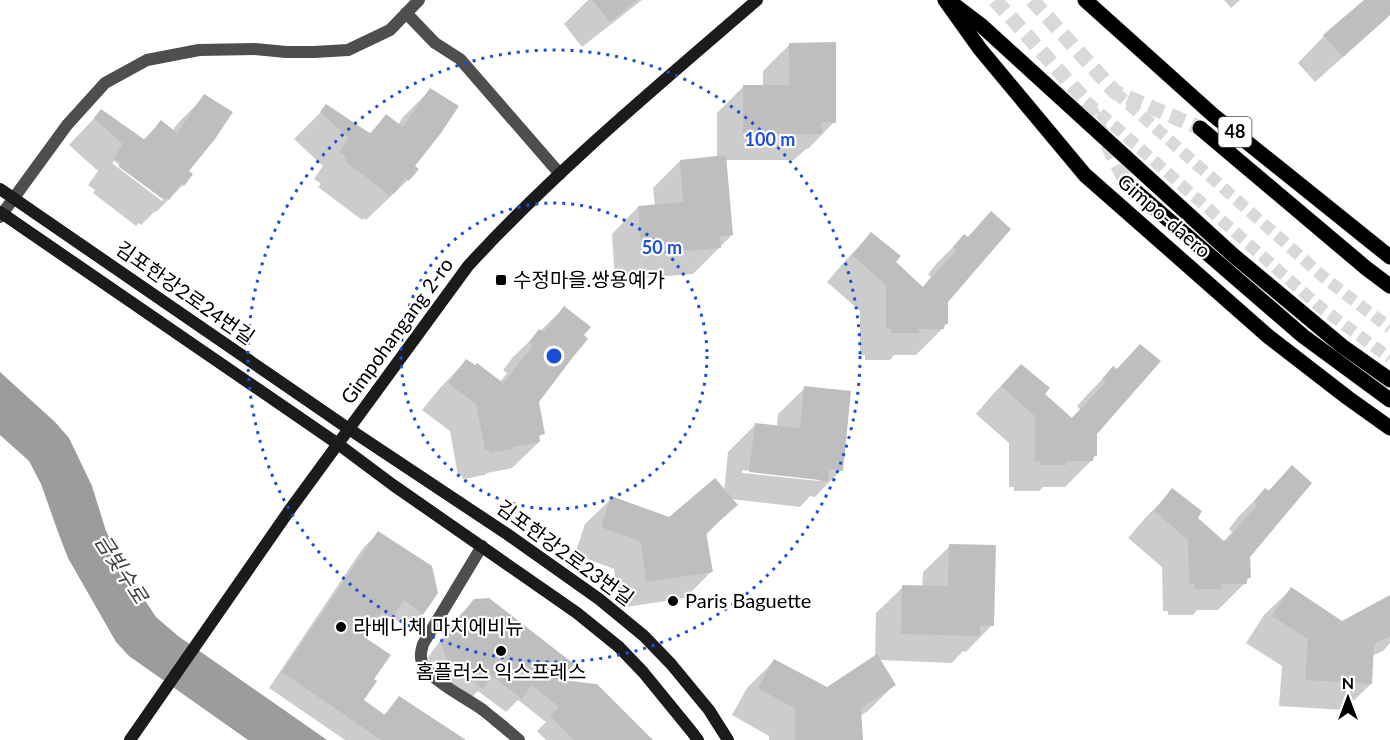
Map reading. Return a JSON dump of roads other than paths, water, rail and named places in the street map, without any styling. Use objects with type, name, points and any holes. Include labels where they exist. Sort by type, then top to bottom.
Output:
[{"type":"main road","points":[[947,0],[982,26],[1233,255],[1342,346],[1390,380]]},
{"type":"main road","name":"Gimpo-daero","points":[[947,0],[980,50],[1085,175],[1269,337],[1347,398],[1390,428]]},
{"type":"main road","name":"48","points":[[1085,0],[1213,115],[1390,256]]},
{"type":"main road","points":[[1200,128],[1390,286]]},
{"type":"main road","points":[[1127,184],[1303,336],[1390,400]]},
{"type":"street","points":[[1,214],[68,125],[105,83],[147,60],[199,50],[255,49],[314,52],[348,50],[390,30],[419,0]]},
{"type":"street","name":"Gimpohangang 2-ro","points":[[130,740],[291,508],[468,266],[501,230],[560,174],[758,0]]},
{"type":"street","points":[[406,13],[435,43],[460,59],[560,174]]},
{"type":"street","name":"김포한강2로24번길","points":[[0,189],[349,429]]},
{"type":"street","name":"김포한강2로24번길","points":[[1,214],[338,444]]},
{"type":"street","name":"김포한강2로23번길","points":[[349,429],[497,527],[599,599],[644,636],[671,664],[709,710],[728,740]]},
{"type":"street","points":[[338,444],[577,613],[619,647],[649,679],[698,740]]},
{"type":"street","points":[[482,546],[423,644],[420,654],[422,663],[428,671],[483,710],[519,740]]},
{"type":"water","name":"금빛수로","points":[[0,372],[55,422],[69,438],[92,486],[106,531],[156,617],[178,636],[327,740],[248,740],[129,656],[116,642],[68,558],[41,484],[29,461],[0,435]]},
{"type":"tunnel","points":[[995,0],[1086,101],[1127,184]]},
{"type":"tunnel","points":[[1032,0],[1115,92],[1200,128]]},
{"type":"tunnel","points":[[1115,92],[1327,280],[1390,328]]},
{"type":"tunnel","points":[[1086,101],[1320,307],[1390,358]]},
{"type":"place","name":"수정마을.쌍용예가","points":[[501,280]]},
{"type":"place","name":"Paris Baguette","points":[[673,601]]},
{"type":"place","name":"라베니체 마치에비뉴","points":[[341,627]]},
{"type":"place","name":"홈플러스 익스프레스","points":[[501,651]]}]
